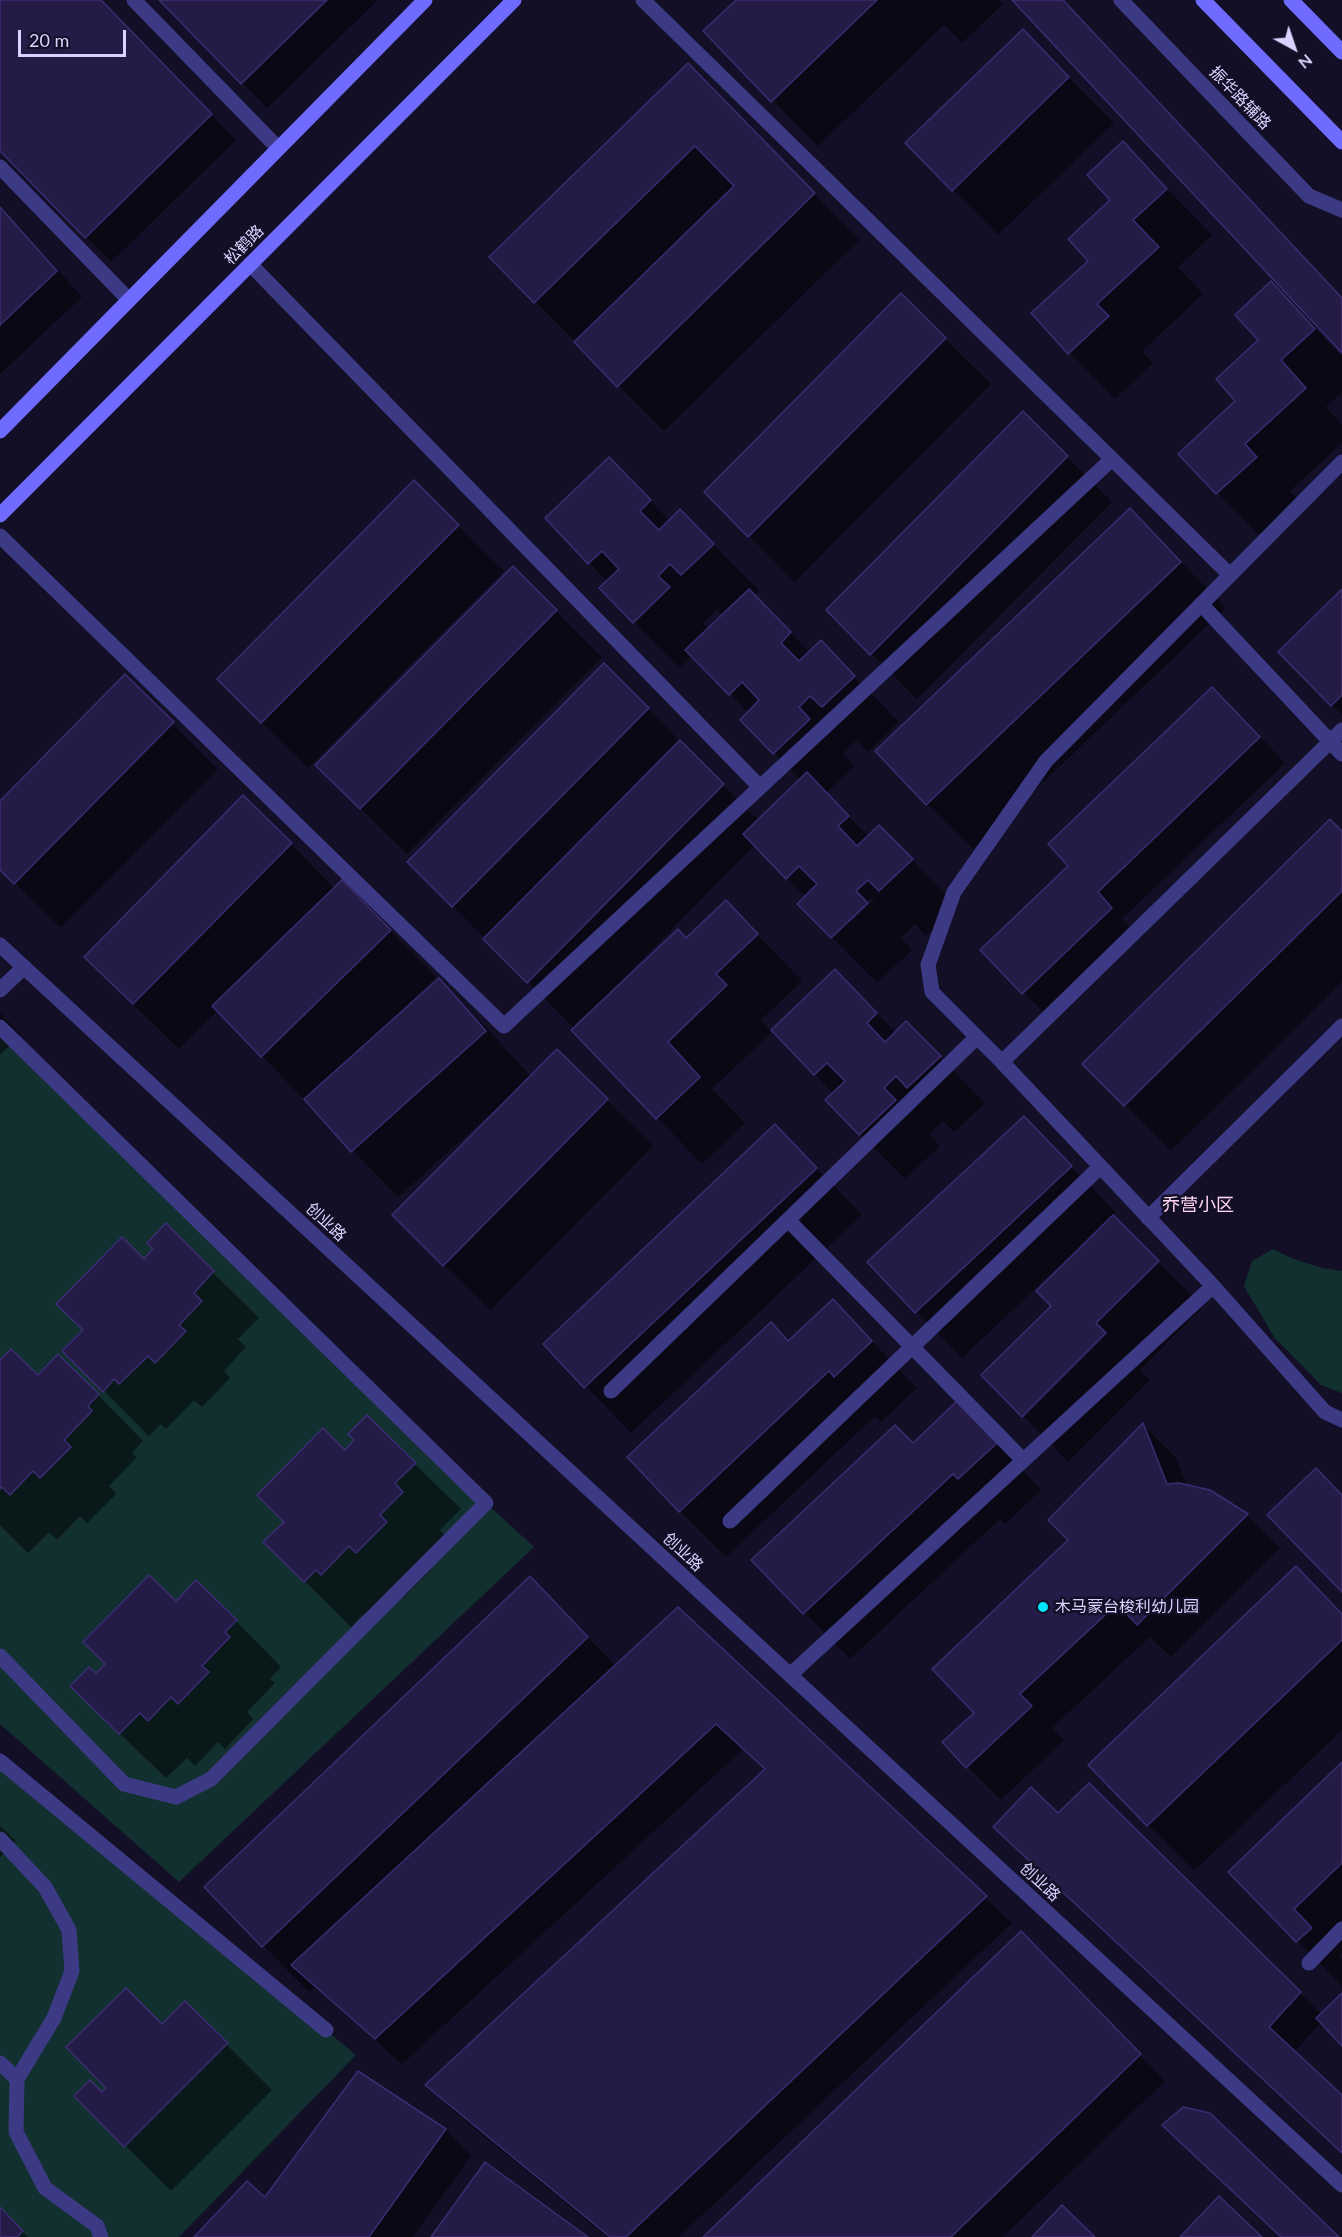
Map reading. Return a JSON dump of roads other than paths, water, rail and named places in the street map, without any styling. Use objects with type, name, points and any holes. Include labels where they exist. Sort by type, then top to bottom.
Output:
[{"type":"main road","points":[[0,430],[425,0]]},
{"type":"main road","name":"松鹤路","points":[[0,515],[514,0]]},
{"type":"main road","points":[[1203,0],[1342,141]]},
{"type":"main road","points":[[1291,0],[1342,52]]},
{"type":"street","points":[[134,0],[278,148]]},
{"type":"street","points":[[643,0],[1230,575]]},
{"type":"street","name":"振华路辅路","points":[[1121,0],[1309,196],[1342,210]]},
{"type":"street","points":[[0,167],[129,300]]},
{"type":"street","points":[[250,264],[760,787]]},
{"type":"street","points":[[0,536],[504,1026],[1112,459]]},
{"type":"street","points":[[1342,462],[1046,761],[954,892],[928,965],[932,992],[1002,1062],[1213,1287],[1325,1412],[1342,1420]]},
{"type":"street","points":[[1201,604],[1342,754]]},
{"type":"street","points":[[1002,1062],[1342,730]]},
{"type":"street","name":"创业路","points":[[0,945],[1342,2185]]},
{"type":"street","points":[[0,990],[24,967]]},
{"type":"street","points":[[1148,1218],[1342,1026]]},
{"type":"street","points":[[0,1027],[486,1503],[211,1779],[176,1797],[124,1784],[0,1656]]},
{"type":"street","points":[[611,1391],[977,1037]]},
{"type":"street","points":[[730,1521],[1100,1167]]},
{"type":"street","points":[[788,1220],[1023,1460]]},
{"type":"street","points":[[790,1675],[1213,1287]]},
{"type":"street","points":[[0,1761],[326,2030]]},
{"type":"street","points":[[0,1839],[45,1887],[69,1930],[72,1971],[54,2018],[17,2079],[16,2132],[45,2188],[97,2226],[101,2237]]},
{"type":"street","points":[[1309,1963],[1342,1929]]},
{"type":"street","points":[[0,2063],[17,2079]]},
{"type":"place","name":"木马蒙台梭利幼儿园","points":[[1043,1607]]},
{"type":"district","name":"乔营小区","points":[[1198,1205]]}]
